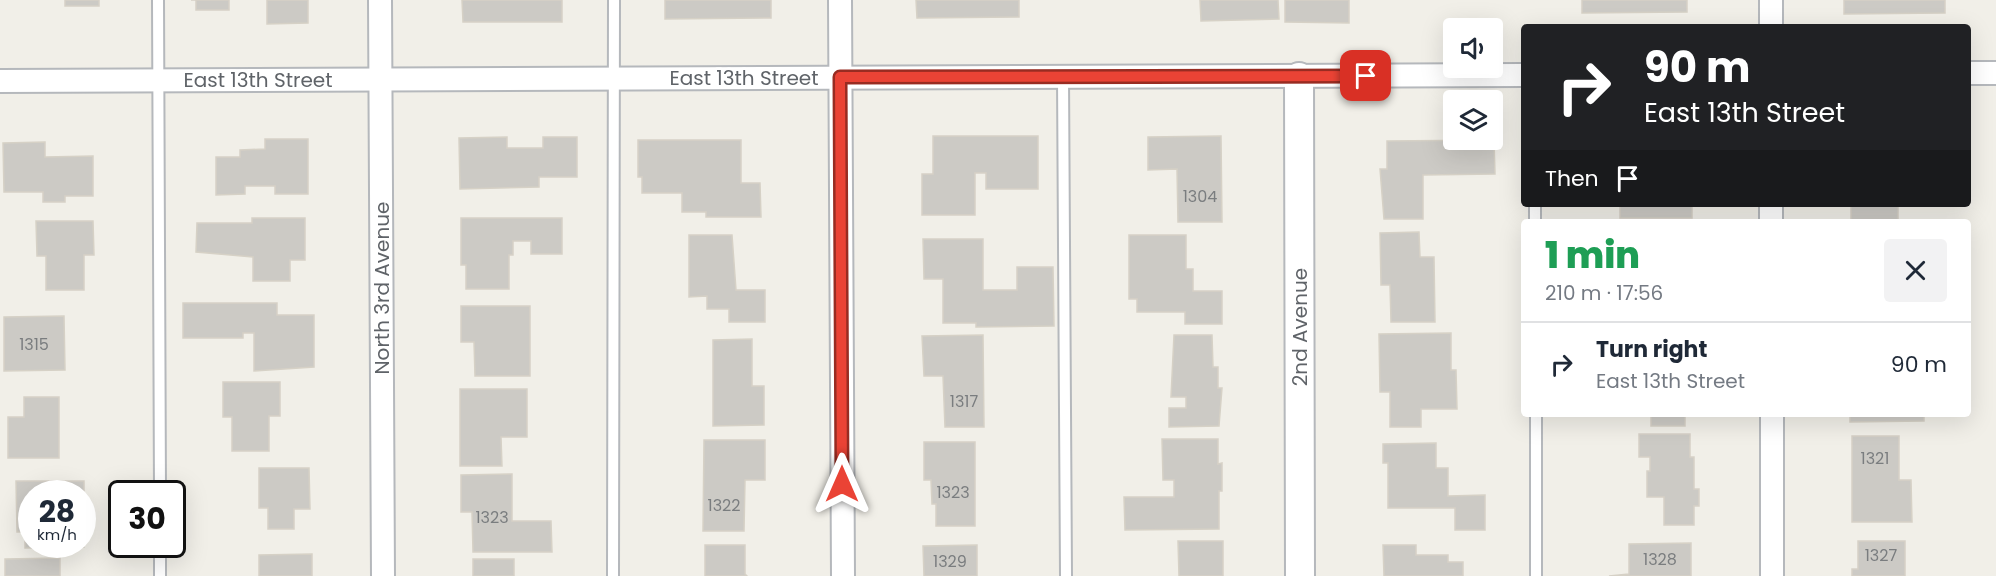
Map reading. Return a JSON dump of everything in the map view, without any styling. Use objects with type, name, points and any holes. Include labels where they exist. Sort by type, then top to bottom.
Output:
[{"type":"street","name":"North 3rd Avenue","points":[[380,0],[383,576]]},
{"type":"street","points":[[840,0],[843,576]]},
{"type":"street","points":[[1771,0],[1771,24]]},
{"type":"street","points":[[1971,73],[1996,73]]},
{"type":"street","name":"East 13th Street","points":[[0,81],[1521,75]]},
{"type":"street","name":"2nd Avenue","points":[[1299,77],[1300,576]]},
{"type":"street","points":[[1772,417],[1772,576]]},
{"type":"lane","points":[[158,0],[160,480]]},
{"type":"lane","points":[[613,576],[614,0]]},
{"type":"lane","points":[[1063,77],[1066,576]]},
{"type":"lane","points":[[1536,417],[1536,576]]},
{"type":"lane","points":[[160,558],[160,576]]},
{"type":"building","points":[[65,0],[99,0],[99,6],[65,6]]},
{"type":"building","points":[[196,0],[229,0],[229,10],[196,10]]},
{"type":"building","points":[[267,0],[308,0],[308,23],[267,24]]},
{"type":"building","points":[[462,0],[562,0],[562,22],[463,22]]},
{"type":"building","points":[[665,0],[771,0],[771,18],[665,19]]},
{"type":"building","points":[[916,0],[1019,0],[1019,17],[917,18]]},
{"type":"building","points":[[1200,0],[1278,0],[1279,19],[1201,21]]},
{"type":"building","points":[[1285,0],[1349,0],[1349,23],[1285,22]]},
{"type":"building","points":[[1582,0],[1687,0],[1687,12],[1582,13]]},
{"type":"building","points":[[1844,0],[1945,0],[1945,13],[1844,14]]},
{"type":"building","points":[[933,136],[1038,136],[1038,189],[986,189],[986,173],[975,173],[975,215],[922,215],[922,174],[933,174]]},
{"type":"building","points":[[1221,136],[1222,222],[1178,222],[1177,169],[1148,170],[1148,137]]},
{"type":"building","points":[[507,137],[507,148],[543,148],[543,137],[577,137],[577,177],[539,177],[539,187],[460,189],[459,138]]},
{"type":"building","points":[[265,139],[308,139],[308,194],[275,194],[275,186],[245,186],[245,194],[216,195],[216,157],[240,157],[240,150],[265,149]]},
{"type":"building","points":[[638,140],[741,140],[741,183],[760,183],[761,217],[706,217],[706,212],[682,212],[682,193],[642,193],[642,177],[638,177]]},
{"type":"building","points":[[1443,140],[1443,150],[1494,150],[1495,174],[1423,175],[1423,219],[1384,219],[1380,169],[1387,169],[1387,141]]},
{"type":"building","points":[[45,142],[45,157],[93,156],[93,196],[65,196],[65,202],[43,202],[43,192],[4,192],[3,143]]},
{"type":"building","points":[[1620,207],[1692,207],[1692,218],[1620,218]]},
{"type":"building","points":[[1851,207],[1898,207],[1898,219],[1851,219]]},
{"type":"building","points":[[252,218],[305,218],[305,260],[290,260],[290,281],[253,281],[253,257],[196,252],[197,223],[252,223]]},
{"type":"building","points":[[461,218],[562,218],[562,254],[531,254],[531,241],[513,241],[513,255],[509,255],[509,289],[466,289],[466,265],[461,265]]},
{"type":"building","points":[[36,221],[93,221],[94,255],[84,255],[84,290],[46,290],[46,256],[37,256]]},
{"type":"building","points":[[1419,232],[1420,257],[1434,257],[1435,322],[1391,322],[1390,285],[1381,285],[1380,233]]},
{"type":"building","points":[[689,235],[732,235],[736,290],[765,290],[765,322],[729,322],[729,309],[707,309],[707,296],[689,297]]},
{"type":"building","points":[[1129,235],[1186,235],[1186,269],[1193,269],[1193,291],[1222,291],[1222,324],[1185,324],[1185,312],[1137,312],[1137,299],[1129,299]]},
{"type":"building","points":[[923,239],[983,239],[983,290],[1017,290],[1017,267],[1053,267],[1054,326],[976,327],[976,323],[943,323],[943,279],[924,279]]},
{"type":"building","points":[[183,303],[277,303],[277,315],[314,315],[314,367],[254,371],[254,333],[243,333],[243,338],[183,338]]},
{"type":"building","points":[[461,306],[530,306],[530,376],[475,376],[474,342],[461,342]]},
{"type":"building","points":[[64,316],[65,370],[4,371],[4,317]]},
{"type":"building","points":[[1451,333],[1451,370],[1456,370],[1457,409],[1421,409],[1421,427],[1390,427],[1390,392],[1380,392],[1379,334]]},
{"type":"building","points":[[983,335],[984,427],[945,427],[943,376],[924,376],[922,336]]},
{"type":"building","points":[[1174,335],[1212,335],[1213,367],[1218,367],[1218,388],[1222,388],[1219,426],[1169,427],[1169,408],[1186,408],[1186,397],[1171,397]]},
{"type":"building","points":[[752,339],[752,386],[764,386],[764,425],[713,426],[713,340]]},
{"type":"building","points":[[223,382],[280,382],[280,416],[269,416],[269,451],[232,451],[232,417],[223,417]]},
{"type":"building","points":[[460,389],[527,389],[527,437],[501,437],[502,466],[460,466]]},
{"type":"building","points":[[24,397],[59,397],[59,458],[8,458],[8,417],[24,417]]},
{"type":"building","points":[[1651,417],[1685,417],[1685,426],[1651,426]]},
{"type":"building","points":[[1850,417],[1924,417],[1924,421],[1850,422]]},
{"type":"building","points":[[1639,434],[1690,434],[1690,457],[1694,457],[1694,489],[1699,489],[1699,506],[1694,506],[1694,525],[1664,525],[1664,497],[1647,497],[1647,471],[1650,471],[1650,457],[1639,457]]},
{"type":"building","points":[[1852,436],[1899,436],[1899,480],[1911,480],[1912,522],[1852,522]]},
{"type":"building","points":[[1162,439],[1218,439],[1218,464],[1222,463],[1219,529],[1125,530],[1124,497],[1174,497],[1174,480],[1163,480]]},
{"type":"building","points":[[704,440],[765,440],[765,480],[745,480],[744,531],[703,531]]},
{"type":"building","points":[[924,442],[975,442],[975,526],[936,526],[936,504],[932,504],[931,480],[924,480]]},
{"type":"building","points":[[1436,443],[1436,468],[1448,468],[1448,496],[1485,495],[1485,530],[1455,530],[1455,508],[1388,508],[1388,463],[1383,463],[1383,444]]},
{"type":"building","points":[[259,468],[309,468],[310,509],[294,509],[294,529],[268,529],[268,508],[259,508]]},
{"type":"building","points":[[512,474],[512,521],[551,521],[552,552],[473,552],[472,512],[461,512],[461,475]]},
{"type":"building","points":[[16,481],[18,481],[18,532]]},
{"type":"building","points":[[1178,541],[1223,541],[1223,576],[1179,576]]},
{"type":"building","points":[[1858,541],[1905,541],[1905,576],[1852,576],[1852,569],[1858,569]]},
{"type":"building","points":[[1691,543],[1691,576],[1609,576],[1629,574],[1629,544]]},
{"type":"building","points":[[705,545],[745,545],[745,574],[747,576],[705,576]]},
{"type":"building","points":[[977,545],[977,576],[924,576],[923,546]]},
{"type":"building","points":[[1383,545],[1416,545],[1416,555],[1448,555],[1448,562],[1463,562],[1463,576],[1384,576]]},
{"type":"building","points":[[312,554],[312,576],[259,576],[259,555]]},
{"type":"building","points":[[60,558],[60,576],[5,576],[5,559]]},
{"type":"building","points":[[473,559],[514,559],[514,576],[473,576]]},
{"type":"route","points":[[842,484],[840,77],[1366,76]]}]
